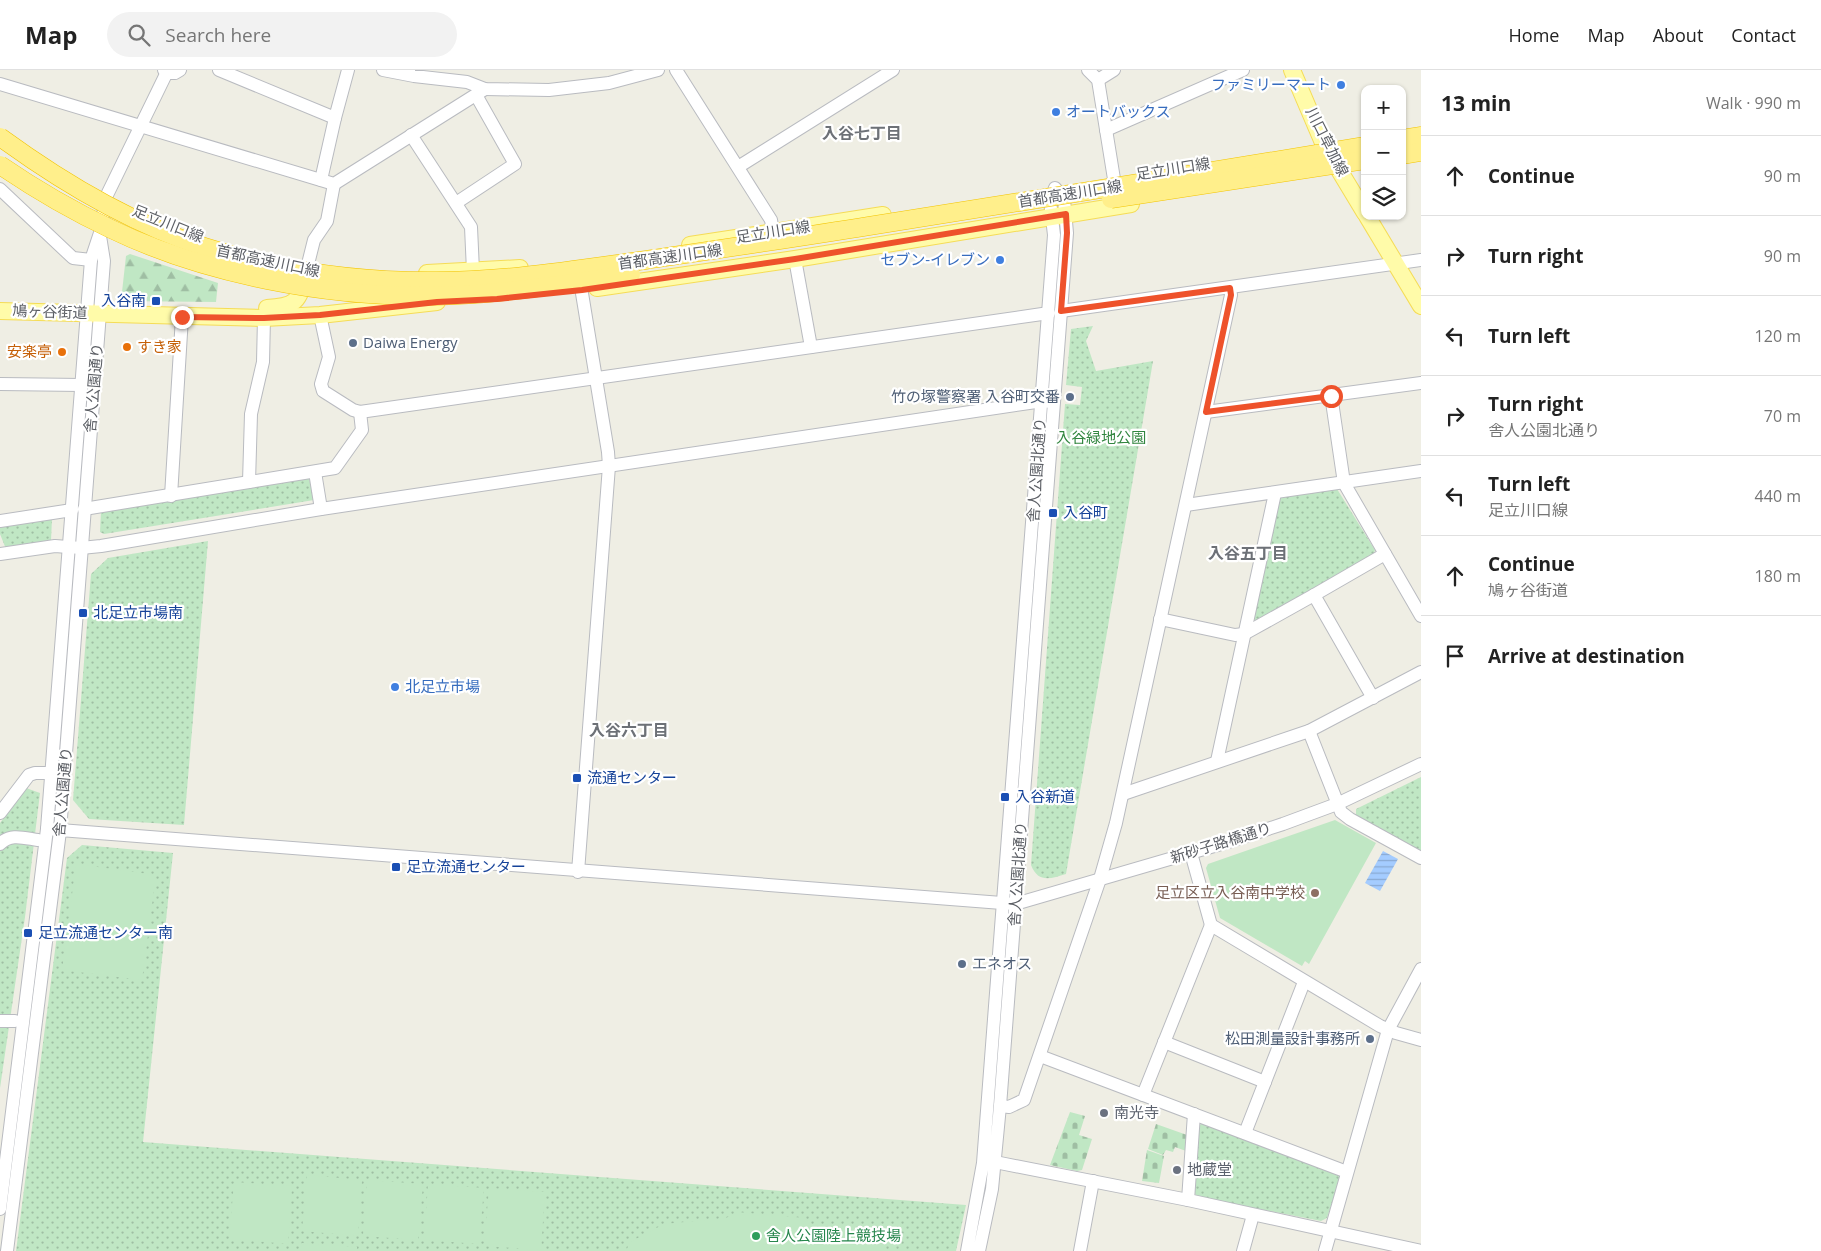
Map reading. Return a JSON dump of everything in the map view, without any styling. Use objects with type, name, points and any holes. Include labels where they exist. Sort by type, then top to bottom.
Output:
[{"type":"highway","points":[[1406,138],[1421,136]]},
{"type":"highway","name":"首都高速川口線","points":[[0,137],[39,166],[94,198],[163,232],[203,247],[254,261],[311,272],[367,279],[429,281],[490,279],[554,273],[732,248],[1361,147]]},
{"type":"highway","points":[[1406,154],[1421,152]]},
{"type":"highway","name":"首都高速川口線","points":[[0,165],[67,206],[113,230],[150,246],[196,262],[248,276],[308,287],[365,293],[430,296],[488,293],[556,286],[1361,161]]},
{"type":"main road","name":"川口草加線","points":[[1292,70],[1324,145],[1361,206]]},
{"type":"main road","name":"足立川口線","points":[[0,128],[34,154],[106,197],[144,216],[204,239],[253,254],[308,264],[420,274],[578,262],[1361,139]]},
{"type":"main road","points":[[1406,131],[1421,129]]},
{"type":"main road","points":[[1406,160],[1421,158]]},
{"type":"main road","name":"足立川口線","points":[[0,174],[100,233],[139,250],[190,268],[249,284],[301,293],[403,302],[437,302],[497,299],[582,290],[795,259],[1361,167]]},
{"type":"main road","points":[[1369,220],[1421,306]]},
{"type":"main road","points":[[301,293],[308,264]]},
{"type":"main road","name":"鳩ヶ谷街道","points":[[94,313],[284,307],[296,302],[301,293]]},
{"type":"main road","name":"鳩ヶ谷街道","points":[[0,311],[264,318],[320,315],[437,302]]},
{"type":"street","points":[[100,233],[106,197],[166,71],[175,73],[180,70]]},
{"type":"street","points":[[219,70],[335,118]]},
{"type":"street","points":[[321,180],[348,70]]},
{"type":"street","points":[[382,70],[467,82],[480,92],[515,164],[456,203]]},
{"type":"street","points":[[308,264],[314,240],[327,221],[334,184],[480,92],[579,88],[610,83],[658,70]]},
{"type":"street","points":[[676,70],[771,220],[773,232]]},
{"type":"street","points":[[738,167],[893,70]]},
{"type":"street","points":[[1088,70],[1098,80],[1114,179]]},
{"type":"street","points":[[1098,80],[1114,70]]},
{"type":"street","points":[[1106,130],[1243,70]]},
{"type":"street","points":[[0,84],[334,184]]},
{"type":"street","points":[[411,135],[471,227],[473,271]]},
{"type":"street","name":"舎人公園北通り","points":[[979,1251],[992,1189],[1000,1106],[1010,904],[1055,312],[1054,235],[1059,216],[1050,201],[1055,188]]},
{"type":"street","points":[[0,189],[73,258],[91,260]]},
{"type":"street","name":"舎人公園通り","points":[[7,1251],[53,830],[94,313],[91,260],[100,233]]},
{"type":"street","name":"舎人公園通り","points":[[78,509],[82,385],[104,261],[100,233]]},
{"type":"street","points":[[795,259],[811,347]]},
{"type":"street","points":[[320,315],[329,357],[322,384],[323,391],[353,410],[360,412],[1421,260]]},
{"type":"street","points":[[578,262],[609,466],[578,872]]},
{"type":"street","points":[[1000,1106],[1009,1107],[1024,1100],[1100,879],[1123,794],[1231,295],[1230,288]]},
{"type":"street","points":[[171,496],[182,317]]},
{"type":"street","points":[[249,482],[251,414],[263,362],[264,318]]},
{"type":"street","points":[[1206,412],[1421,383]]},
{"type":"street","points":[[0,384],[82,385]]},
{"type":"street","points":[[1331,396],[1344,483],[1421,616]]},
{"type":"street","points":[[0,554],[55,546],[101,546],[321,509],[1048,402]]},
{"type":"street","points":[[0,521],[171,496],[335,468],[362,430],[360,412]]},
{"type":"street","points":[[1186,505],[1421,471]]},
{"type":"street","points":[[315,472],[321,509]]},
{"type":"street","points":[[1217,761],[1275,493]]},
{"type":"street","name":"舎人公園通り","points":[[0,1209],[53,830],[52,773],[75,547]]},
{"type":"street","points":[[1160,619],[1235,635],[1244,634],[1385,554]]},
{"type":"street","points":[[1314,595],[1373,698]]},
{"type":"street","points":[[1123,794],[1309,731],[1421,672]]},
{"type":"street","points":[[1309,731],[1341,812],[1350,819],[1421,858]]},
{"type":"street","name":"新砂子路橋通り","points":[[1010,904],[1190,853],[1283,824],[1337,804],[1421,764]]},
{"type":"street","points":[[0,813],[29,775],[52,773]]},
{"type":"street","points":[[53,830],[1010,904]]},
{"type":"street","points":[[0,844],[11,836],[38,840]]},
{"type":"street","points":[[1143,1095],[1211,924],[1190,853]]},
{"type":"street","name":"舎人公園北通り","points":[[967,1251],[983,1163],[1010,904]]},
{"type":"street","points":[[1211,924],[1304,982],[1388,1030],[1421,1040]]},
{"type":"street","points":[[1325,1251],[1388,1030],[1421,969]]},
{"type":"street","points":[[1245,1133],[1304,982]]},
{"type":"street","points":[[0,1021],[15,1022]]},
{"type":"street","points":[[1164,1042],[1265,1082]]},
{"type":"street","points":[[1040,1056],[1347,1172]]},
{"type":"street","points":[[1188,1200],[1194,1114]]},
{"type":"street","points":[[995,1162],[1188,1200],[1421,1250]]},
{"type":"street","points":[[1080,1251],[1093,1181]]},
{"type":"street","points":[[1243,1251],[1253,1215]]},
{"type":"green space","points":[[130,254],[218,283],[216,302],[121,301],[126,256]]},
{"type":"green space","name":"入谷緑地公園","points":[[1093,326],[1086,341],[1096,371],[1153,361],[1066,874],[1045,878],[1037,875],[1031,865],[1065,404],[1080,405],[1082,387],[1066,385],[1071,329]]},
{"type":"green space","points":[[309,478],[314,500],[104,534],[100,532],[101,511]]},
{"type":"green space","points":[[1337,489],[1375,550],[1373,557],[1259,623],[1252,618],[1277,500],[1282,497]]},
{"type":"green space","points":[[52,518],[51,541],[6,549],[0,534],[0,527]]},
{"type":"green space","points":[[208,541],[184,825],[89,819],[73,800],[91,574],[108,558]]},
{"type":"green space","points":[[1421,777],[1421,853],[1356,817],[1356,809]]},
{"type":"green space","points":[[26,788],[40,793],[25,917],[0,1088],[0,823]]},
{"type":"green space","points":[[1335,820],[1376,843],[1309,964],[1305,961],[1302,966],[1220,918],[1206,868],[1208,864]]},
{"type":"green space","points":[[82,845],[173,853],[143,1142],[966,1205],[956,1251],[16,1251],[67,858]]},
{"type":"green space","points":[[76,864],[156,875],[142,980],[62,970]]},
{"type":"green space","points":[[1070,1112],[1085,1116],[1079,1135],[1092,1139],[1082,1170],[1077,1171],[1050,1165]]},
{"type":"green space","points":[[1203,1123],[1337,1174],[1340,1178],[1327,1218],[1321,1221],[1198,1197],[1193,1192],[1196,1127]]},
{"type":"green space","points":[[1156,1124],[1187,1135],[1186,1151],[1175,1147],[1173,1152],[1166,1150],[1163,1155],[1148,1149]]},
{"type":"green space","points":[[1147,1150],[1164,1156],[1159,1183],[1142,1181]]},
{"type":"green space","points":[[307,1175],[362,1180],[358,1236],[302,1231]]},
{"type":"green space","points":[[367,1180],[423,1184],[418,1240],[363,1236]]},
{"type":"green space","points":[[234,1182],[292,1186],[288,1244],[229,1239]]},
{"type":"green space","points":[[428,1184],[484,1188],[479,1244],[424,1240]]},
{"type":"green space","points":[[489,1188],[545,1192],[541,1250],[484,1246]]},
{"type":"green space","name":"舎人公園陸上競技場","points":[[737,1212],[805,1218],[811,1226],[867,1231],[885,1251],[626,1251],[630,1242],[664,1224],[726,1218]]},
{"type":"green space","points":[[302,1243],[357,1247],[357,1251],[301,1251]]},
{"type":"water","points":[[1383,851],[1398,859],[1380,891],[1365,883]]},
{"type":"place","name":"ファミリーマート","points":[[1341,85]]},
{"type":"place","name":"オートバックス","points":[[1056,112]]},
{"type":"place","name":"セブン-イレブン","points":[[1000,260]]},
{"type":"place","name":"入谷南","points":[[156,301]]},
{"type":"place","name":"Daiwa Energy","points":[[353,343]]},
{"type":"place","name":"すき家","points":[[127,347]]},
{"type":"place","name":"安楽亭","points":[[62,352]]},
{"type":"place","name":"竹の塚警察署 入谷町交番","points":[[1070,397]]},
{"type":"place","name":"入谷町","points":[[1053,513]]},
{"type":"place","name":"北足立市場南","points":[[83,613]]},
{"type":"place","name":"北足立市場","points":[[395,687]]},
{"type":"place","name":"流通センター","points":[[577,778]]},
{"type":"place","name":"入谷新道","points":[[1005,797]]},
{"type":"place","name":"足立流通センター","points":[[396,867]]},
{"type":"place","name":"足立区立入谷南中学校","points":[[1315,893]]},
{"type":"place","name":"足立流通センター南","points":[[28,933]]},
{"type":"place","name":"エネオス","points":[[962,964]]},
{"type":"place","name":"松田測量設計事務所","points":[[1370,1039]]},
{"type":"place","name":"南光寺","points":[[1104,1113]]},
{"type":"place","name":"地蔵堂","points":[[1177,1170]]},
{"type":"place","name":"舎人公園陸上競技場","points":[[756,1236]]},
{"type":"district","name":"入谷七丁目","points":[[862,133]]},
{"type":"district","name":"入谷五丁目","points":[[1248,553]]},
{"type":"district","name":"入谷六丁目","points":[[629,730]]},
{"type":"route","points":[[182,317],[264,318],[320,315],[437,302],[497,299],[582,290],[795,259],[1066,214],[1067,233],[1061,311],[1230,288],[1231,295],[1206,412],[1331,396]]}]
